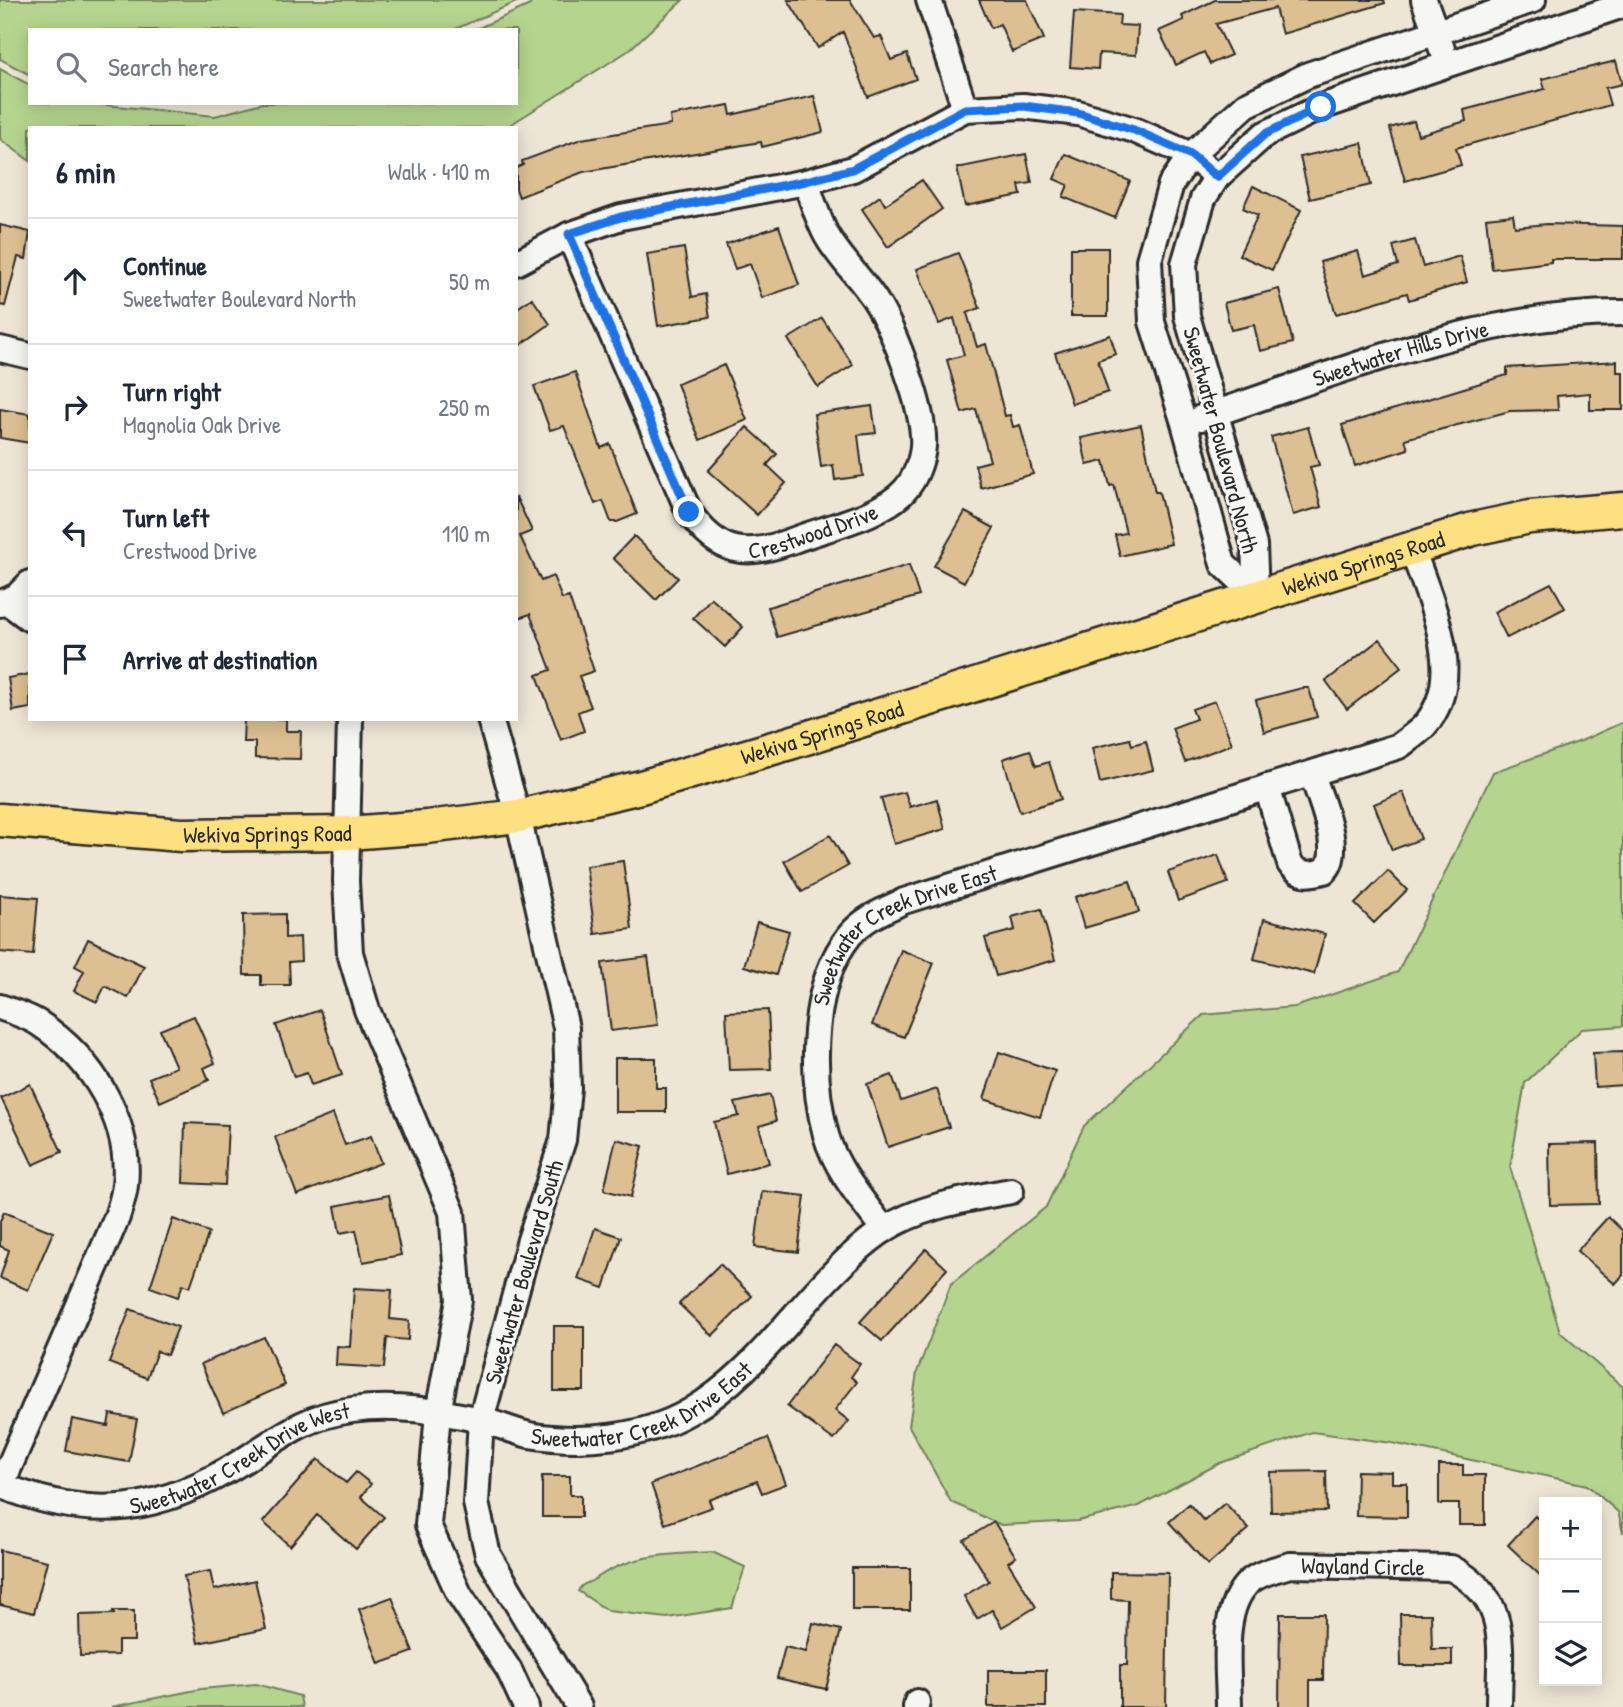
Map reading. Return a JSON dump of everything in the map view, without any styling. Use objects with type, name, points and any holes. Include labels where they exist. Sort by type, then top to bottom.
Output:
[{"type":"main road","name":"Wekiva Springs Road","points":[[0,820],[181,835],[348,832],[427,827],[518,816],[641,787],[778,747],[1473,528],[1530,517],[1623,509]]},
{"type":"street","points":[[929,0],[965,109]]},
{"type":"street","points":[[1424,0],[1448,66]]},
{"type":"street","name":"Sweetwater Boulevard North","points":[[1256,595],[1223,564],[1184,423],[1152,322],[1149,260],[1171,184],[1191,155],[1246,105],[1308,75],[1533,0]]},
{"type":"street","name":"Sweetwater Boulevard North","points":[[1256,595],[1254,545],[1187,316],[1184,264],[1203,199],[1217,177],[1265,134],[1321,107],[1623,5]]},
{"type":"street","points":[[518,262],[569,234],[621,217],[806,181],[853,169],[965,109],[1023,106],[1078,113],[1134,130],[1191,155],[1217,177]]},
{"type":"street","name":"Crestwood Drive","points":[[569,234],[689,512],[703,533],[724,548],[744,551],[772,548],[885,506],[905,490],[918,469],[923,446],[921,418],[893,335],[876,301],[827,236],[806,181]]},
{"type":"street","name":"Sweetwater Hills Drive","points":[[1184,423],[1464,333],[1536,317],[1623,313]]},
{"type":"street","points":[[0,349],[28,356]]},
{"type":"street","name":"Sweetwater Creek Drive East","points":[[481,1420],[529,1434],[581,1439],[638,1432],[688,1412],[746,1370],[833,1273],[884,1230],[848,1179],[827,1136],[817,1083],[817,1026],[822,1001],[828,976],[850,935],[873,915],[904,901],[1399,746],[1425,725],[1439,700],[1445,670],[1441,638],[1412,548]]},
{"type":"street","points":[[3,603],[17,596],[28,585]]},
{"type":"street","points":[[3,603],[28,618]]},
{"type":"street","name":"Sweetwater Boulevard South","points":[[350,721],[346,881],[350,953],[367,1010],[452,1212],[460,1300],[438,1413],[428,1525],[459,1594],[509,1670],[526,1707]]},
{"type":"street","name":"Sweetwater Boulevard South","points":[[491,721],[518,816],[566,1028],[568,1088],[563,1140],[530,1240],[481,1420],[476,1503],[488,1555],[579,1707]]},
{"type":"street","points":[[1268,787],[1290,864],[1297,872],[1305,875],[1324,871],[1332,859],[1332,840],[1312,774]]},
{"type":"street","name":"Sweetwater Creek Drive West","points":[[0,1007],[38,1022],[74,1051],[100,1085],[116,1117],[124,1149],[125,1185],[117,1217],[0,1485],[49,1504],[114,1509],[156,1502],[201,1485],[302,1422],[349,1410],[393,1406],[481,1420]]},
{"type":"street","points":[[884,1230],[932,1208],[1011,1191]]},
{"type":"street","name":"Wayland Circle","points":[[1229,1707],[1230,1630],[1236,1600],[1250,1581],[1265,1572],[1290,1565],[1451,1568],[1471,1578],[1487,1595],[1495,1613],[1499,1633],[1499,1707]]},
{"type":"green space","points":[[0,0],[521,0],[458,28],[28,28],[28,74],[0,59]]},
{"type":"green space","points":[[533,0],[683,0],[628,51],[508,126],[28,126],[28,160],[0,139],[0,69],[28,84],[28,105],[106,105],[215,116],[255,105],[518,105],[518,28],[478,28],[530,5]]},
{"type":"green space","points":[[1623,722],[1623,1026],[1582,1029],[1525,1083],[1510,1167],[1560,1332],[1623,1387],[1623,1533],[1618,1512],[1587,1485],[1392,1443],[1312,1432],[1220,1463],[1139,1506],[1078,1521],[1001,1525],[951,1502],[909,1426],[917,1372],[951,1284],[1046,1207],[1084,1126],[1203,1015],[1295,1007],[1398,972],[1493,772],[1581,741]]},
{"type":"green space","points":[[712,1552],[745,1567],[732,1608],[667,1618],[608,1611],[578,1591],[583,1585],[609,1571],[637,1560]]},
{"type":"green space","points":[[256,1684],[300,1696],[302,1707],[111,1707],[201,1689]]},
{"type":"building","points":[[788,0],[850,0],[874,38],[881,36],[891,60],[907,54],[916,79],[868,97],[843,32],[818,48]]},
{"type":"building","points":[[979,0],[1027,0],[1044,39],[1012,52],[1000,24],[991,28]]},
{"type":"building","points":[[1215,0],[1384,0],[1385,3],[1282,34],[1275,8],[1216,24],[1231,55],[1210,64],[1204,52],[1176,65],[1159,31],[1184,20],[1182,16]]},
{"type":"building","points":[[1074,12],[1120,15],[1119,25],[1138,26],[1136,55],[1099,53],[1098,69],[1070,67]]},
{"type":"building","points":[[1616,61],[1622,84],[1605,88],[1610,105],[1456,148],[1461,165],[1405,181],[1390,128],[1414,121],[1418,135],[1466,121],[1464,110],[1545,89],[1542,79]]},
{"type":"building","points":[[814,96],[823,132],[762,147],[761,142],[583,172],[519,197],[518,167],[523,165],[522,161],[581,139],[671,125],[670,116],[729,105],[731,115]]},
{"type":"building","points":[[1362,143],[1371,185],[1310,199],[1300,157]]},
{"type":"building","points":[[1026,154],[1032,183],[1019,185],[1021,195],[965,206],[957,168]]},
{"type":"building","points":[[1065,154],[1130,181],[1115,218],[1063,197],[1068,185],[1054,179]]},
{"type":"building","points":[[922,180],[942,209],[888,247],[862,209],[880,196],[885,205]]},
{"type":"building","points":[[1253,186],[1301,210],[1272,270],[1239,255],[1258,215],[1243,208]]},
{"type":"building","points":[[1513,215],[1515,227],[1547,224],[1623,226],[1623,259],[1551,259],[1551,262],[1492,269],[1486,218]]},
{"type":"building","points":[[0,225],[28,232],[28,246],[26,259],[18,257],[5,306],[0,305]]},
{"type":"building","points":[[779,226],[799,285],[762,298],[750,264],[735,269],[726,244]]},
{"type":"building","points":[[1415,240],[1423,267],[1460,256],[1467,282],[1409,300],[1407,293],[1336,314],[1320,262],[1358,251],[1365,275],[1398,265],[1393,246]]},
{"type":"building","points":[[684,248],[692,297],[706,294],[710,317],[658,326],[647,254]]},
{"type":"building","points":[[1071,248],[1108,248],[1108,316],[1071,316]]},
{"type":"building","points":[[958,253],[980,308],[967,313],[977,347],[986,344],[1005,416],[1010,415],[1013,427],[1020,425],[1033,474],[981,488],[975,465],[990,461],[976,409],[962,413],[947,360],[964,355],[954,318],[939,324],[917,269]]},
{"type":"building","points":[[1279,289],[1293,343],[1260,351],[1254,325],[1231,330],[1224,303]]},
{"type":"building","points":[[532,298],[550,324],[518,347],[518,308]]},
{"type":"building","points":[[822,318],[853,365],[818,387],[788,339]]},
{"type":"building","points":[[1110,335],[1116,354],[1098,360],[1108,392],[1072,404],[1055,353]]},
{"type":"building","points":[[1617,361],[1617,372],[1623,372],[1623,410],[1590,410],[1590,393],[1557,396],[1558,410],[1510,411],[1405,439],[1408,449],[1355,466],[1342,425],[1507,375],[1507,368]]},
{"type":"building","points":[[724,365],[747,420],[700,440],[677,384]]},
{"type":"building","points":[[575,372],[601,448],[610,444],[637,514],[617,522],[611,522],[603,501],[595,504],[564,426],[550,430],[534,386]]},
{"type":"building","points":[[872,406],[876,433],[858,435],[863,476],[835,480],[833,465],[821,467],[814,414]]},
{"type":"building","points":[[0,409],[28,414],[28,443],[0,438]]},
{"type":"building","points":[[1141,425],[1155,492],[1159,492],[1171,544],[1120,556],[1115,535],[1126,533],[1114,485],[1110,486],[1104,461],[1087,465],[1081,438]]},
{"type":"building","points":[[747,427],[777,454],[767,465],[786,483],[757,515],[708,471]]},
{"type":"building","points":[[1308,427],[1319,465],[1310,467],[1321,507],[1293,515],[1271,437]]},
{"type":"building","points":[[518,501],[532,531],[520,536],[541,581],[553,576],[562,599],[569,597],[594,671],[579,676],[591,707],[578,712],[584,731],[561,740],[537,675],[551,670],[530,614],[518,618]]},
{"type":"building","points":[[965,512],[994,528],[964,582],[934,566]]},
{"type":"building","points":[[634,536],[678,578],[656,600],[613,558]]},
{"type":"building","points":[[909,565],[919,596],[777,637],[768,607]]},
{"type":"building","points":[[1551,583],[1565,608],[1507,638],[1494,612]]},
{"type":"building","points":[[711,598],[743,627],[725,647],[693,618]]},
{"type":"building","points":[[1380,639],[1402,667],[1347,709],[1326,681]]},
{"type":"building","points":[[28,674],[28,708],[13,711],[8,678]]},
{"type":"building","points":[[1309,688],[1317,717],[1264,732],[1256,700]]},
{"type":"building","points":[[1215,701],[1232,744],[1185,762],[1172,728],[1196,719],[1192,709]]},
{"type":"building","points":[[244,721],[286,721],[286,731],[301,731],[300,759],[255,758],[255,742],[243,742]]},
{"type":"building","points":[[1130,739],[1132,745],[1146,741],[1153,770],[1100,783],[1092,748]]},
{"type":"building","points":[[1030,750],[1036,766],[1049,762],[1061,799],[1020,812],[1003,759]]},
{"type":"building","points":[[905,792],[910,807],[937,799],[945,829],[894,844],[881,798]]},
{"type":"building","points":[[1403,792],[1421,839],[1392,850],[1374,804]]},
{"type":"building","points":[[830,835],[848,866],[802,892],[784,861]]},
{"type":"building","points":[[1218,855],[1228,883],[1178,901],[1168,872]]},
{"type":"building","points":[[623,861],[632,929],[595,934],[586,866]]},
{"type":"building","points":[[1388,871],[1407,890],[1374,923],[1355,904]]},
{"type":"building","points":[[1130,881],[1139,912],[1084,928],[1075,897]]},
{"type":"building","points":[[0,895],[38,898],[33,955],[0,952]]},
{"type":"building","points":[[1041,909],[1055,960],[996,976],[985,938],[1015,930],[1012,917]]},
{"type":"building","points":[[285,914],[285,938],[300,937],[301,961],[289,962],[290,985],[261,985],[261,975],[244,975],[243,915]]},
{"type":"building","points":[[1264,919],[1325,934],[1314,974],[1254,959]]},
{"type":"building","points":[[757,922],[789,931],[776,975],[744,966]]},
{"type":"building","points":[[88,939],[144,966],[128,998],[105,986],[97,1002],[74,991],[84,971],[75,966]]},
{"type":"building","points":[[901,950],[934,963],[904,1037],[872,1025]]},
{"type":"building","points":[[648,957],[658,1025],[611,1031],[602,963]]},
{"type":"building","points":[[320,1010],[342,1075],[311,1085],[307,1073],[294,1077],[276,1025]]},
{"type":"building","points":[[768,1010],[771,1069],[729,1070],[726,1012]]},
{"type":"building","points":[[194,1016],[215,1063],[204,1068],[209,1080],[160,1102],[149,1078],[176,1067],[160,1030]]},
{"type":"building","points":[[999,1052],[1055,1071],[1040,1117],[984,1099]]},
{"type":"building","points":[[1623,1052],[1623,1085],[1595,1087],[1593,1053]]},
{"type":"building","points":[[615,1058],[656,1058],[656,1088],[666,1088],[666,1112],[615,1112]]},
{"type":"building","points":[[892,1075],[901,1101],[937,1089],[949,1127],[888,1147],[867,1084]]},
{"type":"building","points":[[30,1084],[62,1152],[33,1165],[1,1098]]},
{"type":"building","points":[[770,1095],[776,1121],[759,1126],[769,1163],[727,1174],[714,1122],[739,1116],[735,1103]]},
{"type":"building","points":[[333,1114],[345,1145],[371,1136],[381,1163],[297,1195],[275,1137]]},
{"type":"building","points":[[185,1123],[228,1125],[225,1185],[183,1183]]},
{"type":"building","points":[[616,1139],[643,1146],[631,1197],[604,1190]]},
{"type":"building","points":[[1598,1143],[1599,1204],[1550,1205],[1549,1144]]},
{"type":"building","points":[[762,1191],[805,1196],[798,1252],[755,1247]]},
{"type":"building","points":[[389,1195],[401,1255],[363,1262],[356,1230],[340,1233],[335,1206]]},
{"type":"building","points":[[4,1212],[53,1232],[28,1290],[0,1278],[9,1250],[0,1246],[0,1221]]},
{"type":"building","points":[[1608,1217],[1623,1231],[1623,1275],[1615,1284],[1577,1251]]},
{"type":"building","points":[[173,1219],[209,1232],[190,1287],[183,1284],[178,1297],[150,1287]]},
{"type":"building","points":[[595,1228],[621,1237],[604,1288],[578,1279]]},
{"type":"building","points":[[926,1249],[947,1269],[882,1341],[860,1322]]},
{"type":"building","points":[[720,1264],[752,1296],[712,1336],[679,1304]]},
{"type":"building","points":[[354,1288],[392,1290],[390,1319],[409,1321],[408,1340],[387,1338],[384,1368],[336,1365],[337,1346],[350,1347]]},
{"type":"building","points":[[130,1309],[178,1327],[167,1355],[157,1351],[147,1378],[109,1363]]},
{"type":"building","points":[[554,1326],[584,1326],[584,1391],[554,1391]]},
{"type":"building","points":[[264,1337],[285,1385],[223,1413],[201,1364]]},
{"type":"building","points":[[834,1345],[860,1364],[851,1377],[857,1382],[835,1410],[849,1421],[834,1440],[787,1406]]},
{"type":"building","points":[[110,1414],[137,1419],[129,1462],[66,1451],[72,1419],[108,1426]]},
{"type":"building","points":[[768,1438],[786,1484],[762,1493],[757,1481],[709,1500],[712,1507],[665,1524],[651,1484]]},
{"type":"building","points":[[318,1459],[346,1483],[356,1472],[371,1484],[361,1497],[384,1517],[356,1549],[317,1515],[290,1546],[263,1522]]},
{"type":"building","points":[[1439,1465],[1463,1465],[1463,1475],[1485,1475],[1485,1525],[1459,1525],[1459,1504],[1439,1504]]},
{"type":"building","points":[[1326,1471],[1327,1511],[1271,1512],[1270,1472]]},
{"type":"building","points":[[1357,1471],[1392,1472],[1392,1483],[1407,1483],[1407,1517],[1356,1516]]},
{"type":"building","points":[[542,1476],[570,1476],[570,1495],[581,1495],[581,1517],[542,1517]]},
{"type":"building","points":[[1225,1503],[1249,1529],[1208,1565],[1169,1522],[1189,1504],[1204,1521]]},
{"type":"building","points":[[1535,1516],[1539,1520],[1539,1574],[1508,1545]]},
{"type":"building","points":[[994,1522],[1016,1557],[1008,1562],[1036,1607],[1002,1627],[992,1610],[977,1619],[964,1596],[989,1581],[964,1540]]},
{"type":"building","points":[[0,1550],[47,1561],[34,1613],[0,1605]]},
{"type":"building","points":[[852,1568],[910,1568],[910,1610],[852,1610]]},
{"type":"building","points":[[210,1571],[214,1590],[255,1580],[266,1629],[198,1643],[184,1576]]},
{"type":"building","points":[[1111,1572],[1168,1573],[1166,1707],[1120,1707],[1120,1665],[1127,1665],[1128,1600],[1111,1599]]},
{"type":"building","points":[[392,1597],[413,1652],[379,1664],[359,1609]]},
{"type":"building","points":[[113,1611],[134,1611],[134,1641],[118,1641],[118,1655],[80,1656],[79,1615],[114,1614]]},
{"type":"building","points":[[1280,1614],[1324,1614],[1323,1680],[1310,1680],[1310,1707],[1279,1707]]},
{"type":"building","points":[[1400,1614],[1431,1614],[1432,1649],[1452,1649],[1452,1666],[1401,1666]]},
{"type":"building","points":[[813,1623],[841,1630],[826,1689],[777,1678],[785,1647],[806,1652]]},
{"type":"building","points":[[988,1670],[1046,1670],[1046,1707],[988,1707]]},
{"type":"route","points":[[689,512],[569,234],[621,217],[806,181],[853,169],[965,109],[1023,106],[1078,113],[1134,130],[1191,155],[1217,177],[1265,134],[1321,107]]}]
